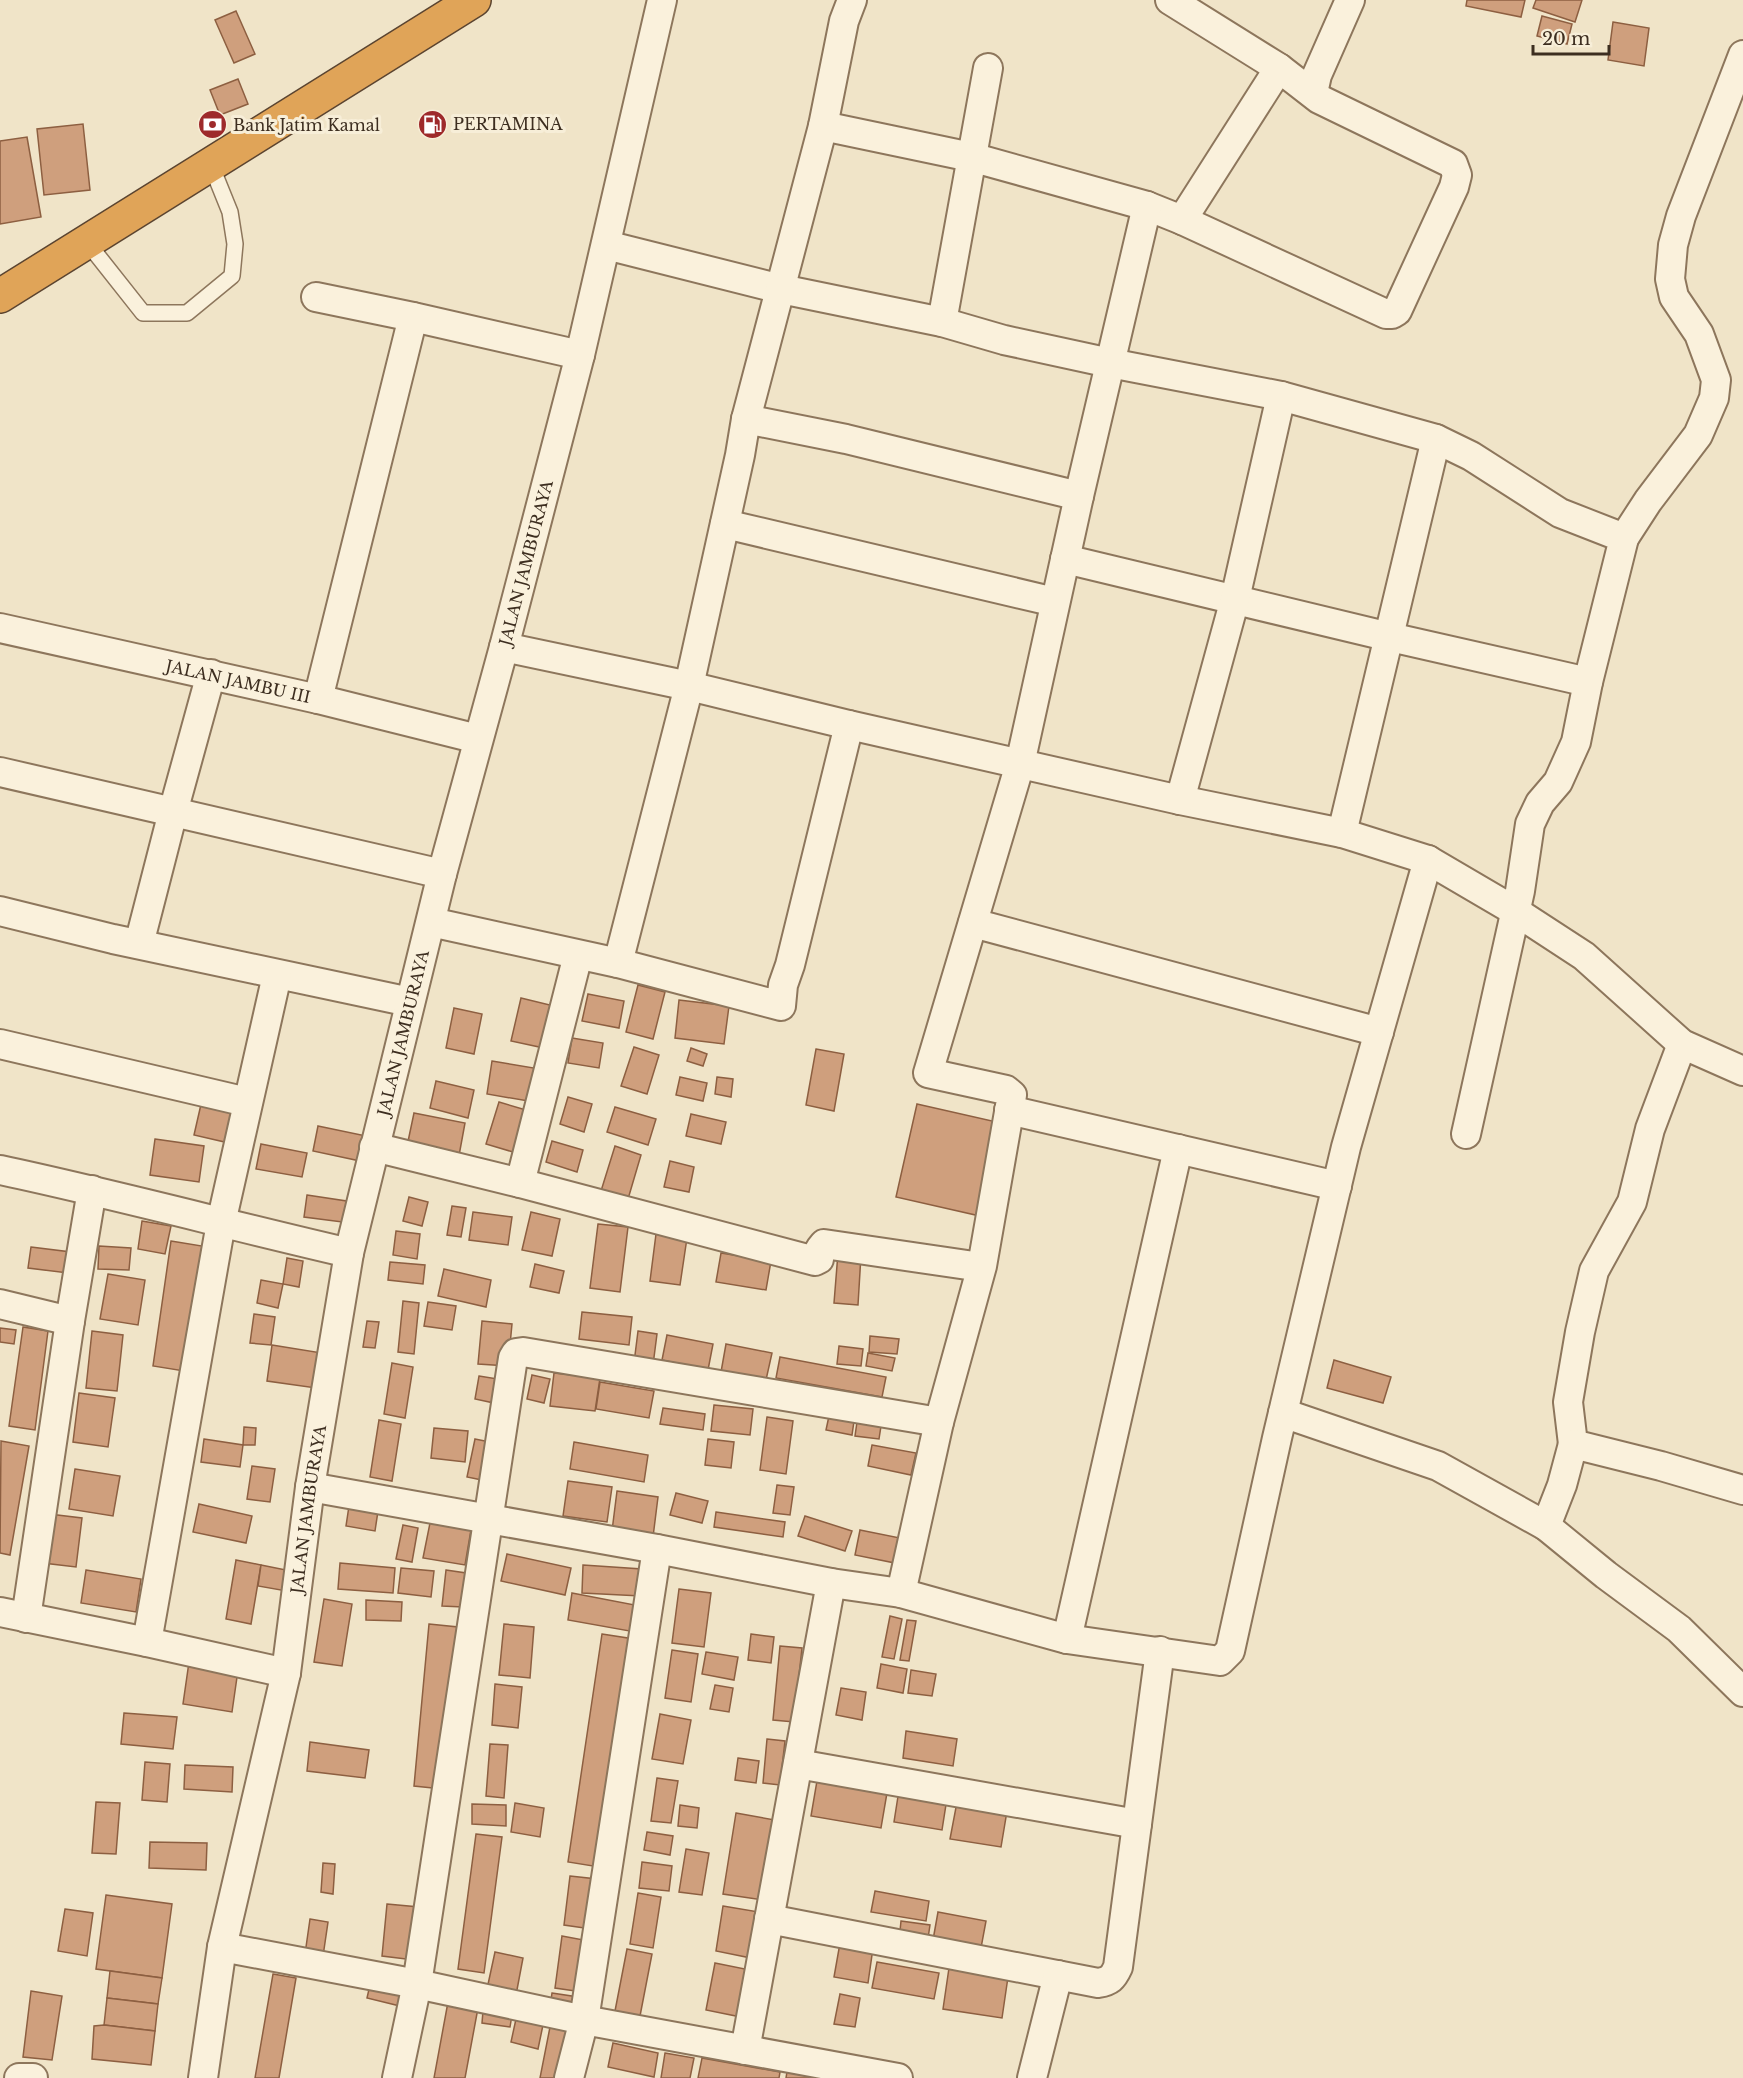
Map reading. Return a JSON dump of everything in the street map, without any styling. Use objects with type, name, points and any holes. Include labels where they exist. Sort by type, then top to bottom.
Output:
[{"type":"highway","points":[[0,296],[474,0]]},
{"type":"street","name":"JALAN JAMBURAYA","points":[[202,2078],[222,1947],[286,1673],[310,1487],[349,1253],[442,874],[580,355],[662,0]]},
{"type":"street","points":[[618,963],[688,686],[746,419],[823,126],[844,21],[852,0]]},
{"type":"street","points":[[823,126],[971,157],[1147,206],[1386,314],[1398,311],[1454,188],[1457,175],[1453,164],[1319,99],[1279,68],[1170,0]]},
{"type":"street","points":[[1313,93],[1317,75],[1350,0]]},
{"type":"street","points":[[1466,1134],[1515,911],[1530,824],[1540,803],[1558,782],[1576,742],[1588,682],[1624,538],[1648,501],[1698,435],[1714,398],[1716,380],[1699,334],[1674,297],[1670,279],[1673,245],[1681,216],[1743,55]]},
{"type":"street","points":[[942,322],[988,68]]},
{"type":"street","points":[[1182,220],[1279,68]]},
{"type":"street","points":[[901,1593],[939,1422],[981,1268],[1012,1095],[1005,1090],[928,1073],[1020,764],[1079,496],[1147,206]]},
{"type":"street","points":[[606,245],[781,288],[942,322],[1004,340],[1281,396],[1436,439],[1479,461],[1560,513],[1624,538]]},
{"type":"street","points":[[316,297],[580,355]]},
{"type":"street","points":[[318,699],[413,317]]},
{"type":"street","points":[[1180,800],[1235,599],[1281,396]]},
{"type":"street","points":[[746,419],[846,439],[1079,496]]},
{"type":"street","points":[[1342,834],[1436,439]]},
{"type":"street","points":[[724,524],[1055,602]]},
{"type":"street","points":[[1065,559],[1588,682]]},
{"type":"street","name":"JALAN JAMBU III","points":[[0,627],[478,738]]},
{"type":"street","points":[[504,647],[688,686],[1180,800],[1342,834],[1428,860],[1515,911],[1584,956],[1682,1044],[1743,1071]]},
{"type":"street","points":[[139,944],[212,675]]},
{"type":"street","points":[[431,922],[618,963],[781,1006],[783,984],[790,966],[849,725]]},
{"type":"street","points":[[0,772],[442,874]]},
{"type":"street","points":[[310,1487],[657,1549],[831,1584],[901,1593],[1067,1639],[1220,1661],[1230,1651],[1337,1186],[1428,860]]},
{"type":"street","points":[[0,911],[277,975],[410,1002]]},
{"type":"street","points":[[973,923],[1379,1032]]},
{"type":"street","points":[[520,1183],[578,955]]},
{"type":"street","points":[[147,1642],[221,1223],[277,975]]},
{"type":"street","points":[[0,1044],[247,1102]]},
{"type":"street","points":[[1546,1526],[1562,1485],[1573,1444],[1568,1402],[1580,1332],[1594,1271],[1632,1203],[1650,1129],[1682,1044]]},
{"type":"street","points":[[1009,1110],[1337,1186]]},
{"type":"street","points":[[374,1147],[520,1183],[815,1262],[819,1259],[820,1249],[824,1244],[981,1268]]},
{"type":"street","points":[[1067,1639],[1178,1149]]},
{"type":"street","points":[[0,1170],[92,1190],[349,1253]]},
{"type":"street","points":[[92,1190],[70,1321],[13,1615],[286,1673]]},
{"type":"street","points":[[0,1304],[70,1321]]},
{"type":"street","points":[[398,2078],[417,1984],[513,1358],[516,1353],[523,1352],[939,1422]]},
{"type":"street","points":[[1283,1413],[1438,1466],[1546,1526],[1606,1575],[1680,1629],[1743,1692]]},
{"type":"street","points":[[1573,1444],[1743,1490]]},
{"type":"street","points":[[569,2078],[584,2020],[657,1549]]},
{"type":"street","points":[[745,2050],[831,1584]]},
{"type":"street","points":[[769,1919],[1098,1983],[1114,1977],[1118,1967],[1160,1651]]},
{"type":"street","points":[[798,1764],[1137,1824]]},
{"type":"street","points":[[222,1947],[417,1984],[584,2020],[898,2078]]},
{"type":"street","points":[[1032,2078],[1058,1974]]},
{"type":"street","points":[[0,2069],[8,2078]]},
{"type":"street","points":[[19,2078],[33,2078]]},
{"type":"lane","points":[[86,241],[143,313],[187,313],[232,276],[235,244],[231,212],[211,165]]},
{"type":"building","points":[[1467,0],[1525,0],[1521,17],[1466,6]]},
{"type":"building","points":[[1536,0],[1582,0],[1575,22],[1533,8]]},
{"type":"building","points":[[236,11],[255,54],[234,63],[215,20]]},
{"type":"building","points":[[1542,16],[1572,24],[1567,44],[1537,36]]},
{"type":"building","points":[[1613,22],[1649,28],[1644,66],[1608,60]]},
{"type":"building","points":[[238,79],[248,104],[220,115],[210,90]]},
{"type":"building","points":[[83,124],[90,190],[44,195],[37,129]]},
{"type":"building","points":[[27,137],[41,217],[0,224],[0,141]]},
{"type":"building","points":[[638,985],[665,992],[653,1039],[626,1032]]},
{"type":"building","points":[[588,994],[624,1001],[619,1028],[582,1021]]},
{"type":"building","points":[[521,998],[554,1006],[544,1048],[511,1041]]},
{"type":"building","points":[[679,1000],[729,1006],[724,1044],[675,1038]]},
{"type":"building","points":[[454,1008],[482,1014],[474,1054],[446,1048]]},
{"type":"building","points":[[572,1038],[603,1043],[599,1068],[568,1063]]},
{"type":"building","points":[[634,1047],[659,1055],[647,1094],[621,1086]]},
{"type":"building","points":[[691,1048],[707,1054],[703,1066],[687,1061]]},
{"type":"building","points":[[816,1049],[844,1054],[834,1111],[806,1105]]},
{"type":"building","points":[[492,1061],[540,1069],[534,1102],[487,1094]]},
{"type":"building","points":[[680,1077],[707,1083],[703,1101],[676,1095]]},
{"type":"building","points":[[717,1077],[733,1079],[731,1097],[715,1094]]},
{"type":"building","points":[[436,1081],[474,1090],[468,1118],[430,1108]]},
{"type":"building","points":[[568,1097],[592,1104],[584,1132],[560,1124]]},
{"type":"building","points":[[202,1100],[236,1108],[229,1143],[194,1135]]},
{"type":"building","points":[[499,1102],[526,1110],[513,1152],[486,1144]]},
{"type":"building","points":[[917,1104],[1001,1123],[980,1216],[896,1197]]},
{"type":"building","points":[[615,1107],[656,1119],[648,1145],[607,1132]]},
{"type":"building","points":[[414,1113],[465,1123],[458,1161],[406,1151]]},
{"type":"building","points":[[691,1114],[726,1122],[721,1144],[686,1136]]},
{"type":"building","points":[[318,1126],[371,1137],[365,1162],[313,1151]]},
{"type":"building","points":[[155,1139],[204,1146],[199,1182],[150,1175]]},
{"type":"building","points":[[552,1141],[583,1150],[577,1172],[546,1162]]},
{"type":"building","points":[[261,1144],[307,1153],[302,1177],[256,1169]]},
{"type":"building","points":[[615,1146],[641,1155],[628,1199],[601,1191]]},
{"type":"building","points":[[670,1161],[694,1167],[689,1192],[664,1187]]},
{"type":"building","points":[[307,1195],[353,1202],[350,1223],[304,1217]]},
{"type":"building","points":[[409,1197],[428,1202],[422,1226],[403,1221]]},
{"type":"building","points":[[452,1206],[466,1208],[461,1237],[447,1235]]},
{"type":"building","points":[[473,1212],[512,1217],[508,1245],[469,1240]]},
{"type":"building","points":[[531,1212],[560,1219],[552,1256],[522,1250]]},
{"type":"building","points":[[142,1221],[171,1226],[165,1254],[138,1249]]},
{"type":"building","points":[[598,1224],[628,1227],[620,1292],[590,1288]]},
{"type":"building","points":[[396,1231],[420,1234],[417,1259],[393,1255]]},
{"type":"building","points":[[656,1234],[687,1238],[680,1285],[650,1281]]},
{"type":"building","points":[[171,1241],[202,1246],[184,1371],[153,1366]]},
{"type":"building","points":[[99,1246],[131,1248],[129,1270],[98,1269]]},
{"type":"building","points":[[31,1247],[71,1252],[68,1273],[28,1268]]},
{"type":"building","points":[[721,1253],[771,1261],[766,1290],[716,1282]]},
{"type":"building","points":[[838,1253],[861,1255],[858,1305],[834,1303]]},
{"type":"building","points":[[287,1258],[303,1261],[299,1287],[283,1284]]},
{"type":"building","points":[[390,1262],[425,1265],[423,1284],[388,1280]]},
{"type":"building","points":[[535,1264],[564,1271],[559,1293],[530,1287]]},
{"type":"building","points":[[444,1269],[491,1280],[486,1307],[438,1296]]},
{"type":"building","points":[[108,1274],[145,1280],[138,1325],[100,1319]]},
{"type":"building","points":[[261,1280],[283,1284],[278,1308],[257,1303]]},
{"type":"building","points":[[403,1301],[419,1303],[414,1354],[398,1352]]},
{"type":"building","points":[[428,1302],[456,1306],[452,1330],[424,1326]]},
{"type":"building","points":[[582,1312],[632,1317],[629,1345],[579,1339]]},
{"type":"building","points":[[254,1314],[275,1317],[271,1345],[250,1343]]},
{"type":"building","points":[[367,1321],[379,1322],[375,1348],[363,1347]]},
{"type":"building","points":[[482,1321],[512,1324],[508,1366],[478,1364]]},
{"type":"building","points":[[23,1327],[48,1331],[35,1430],[9,1426]]},
{"type":"building","points":[[0,1328],[16,1330],[14,1344],[0,1342]]},
{"type":"building","points":[[92,1331],[123,1335],[117,1391],[86,1388]]},
{"type":"building","points":[[638,1331],[657,1334],[653,1365],[634,1363]]},
{"type":"building","points":[[667,1335],[713,1344],[708,1370],[662,1360]]},
{"type":"building","points":[[870,1336],[899,1339],[897,1354],[869,1352]]},
{"type":"building","points":[[726,1344],[772,1353],[766,1380],[721,1372]]},
{"type":"building","points":[[272,1345],[322,1353],[316,1388],[267,1381]]},
{"type":"building","points":[[839,1346],[863,1349],[861,1366],[837,1364]]},
{"type":"building","points":[[868,1353],[895,1358],[892,1371],[866,1366]]},
{"type":"building","points":[[780,1357],[886,1377],[882,1397],[776,1378]]},
{"type":"building","points":[[1334,1360],[1391,1377],[1383,1403],[1327,1388]]},
{"type":"building","points":[[392,1363],[413,1367],[405,1418],[384,1414]]},
{"type":"building","points":[[554,1373],[600,1378],[595,1411],[550,1406]]},
{"type":"building","points":[[532,1375],[550,1379],[544,1403],[527,1399]]},
{"type":"building","points":[[479,1376],[498,1379],[494,1403],[475,1399]]},
{"type":"building","points":[[600,1382],[654,1391],[649,1418],[596,1409]]},
{"type":"building","points":[[79,1393],[115,1398],[108,1447],[73,1442]]},
{"type":"building","points":[[714,1405],[753,1409],[750,1435],[711,1431]]},
{"type":"building","points":[[663,1408],[705,1414],[703,1430],[660,1424]]},
{"type":"building","points":[[829,1416],[854,1421],[852,1435],[826,1430]]},
{"type":"building","points":[[767,1417],[793,1421],[786,1474],[760,1470]]},
{"type":"building","points":[[379,1420],[401,1424],[392,1481],[370,1477]]},
{"type":"building","points":[[857,1422],[881,1426],[879,1439],[855,1436]]},
{"type":"building","points":[[244,1427],[256,1428],[255,1445],[243,1445]]},
{"type":"building","points":[[434,1428],[468,1431],[465,1462],[431,1458]]},
{"type":"building","points":[[204,1439],[243,1445],[240,1467],[201,1462]]},
{"type":"building","points":[[475,1439],[495,1443],[487,1481],[467,1477]]},
{"type":"building","points":[[708,1439],[734,1442],[731,1468],[705,1465]]},
{"type":"building","points":[[1,1441],[29,1446],[10,1555],[0,1553]]},
{"type":"building","points":[[574,1442],[648,1455],[644,1482],[570,1469]]},
{"type":"building","points":[[872,1445],[916,1453],[911,1475],[868,1466]]},
{"type":"building","points":[[252,1466],[275,1469],[270,1502],[247,1499]]},
{"type":"building","points":[[75,1469],[120,1476],[113,1516],[69,1509]]},
{"type":"building","points":[[568,1481],[612,1487],[607,1522],[563,1516]]},
{"type":"building","points":[[777,1485],[794,1487],[790,1515],[773,1513]]},
{"type":"building","points":[[617,1491],[658,1497],[653,1537],[612,1531]]},
{"type":"building","points":[[676,1493],[708,1501],[702,1523],[670,1515]]},
{"type":"building","points":[[199,1504],[252,1516],[246,1543],[193,1532]]},
{"type":"building","points":[[349,1506],[378,1511],[375,1531],[346,1526]]},
{"type":"building","points":[[716,1512],[785,1522],[783,1537],[714,1527]]},
{"type":"building","points":[[49,1514],[82,1518],[76,1567],[43,1563]]},
{"type":"building","points":[[805,1516],[852,1531],[845,1551],[798,1536]]},
{"type":"building","points":[[430,1523],[471,1530],[465,1565],[423,1558]]},
{"type":"building","points":[[403,1525],[418,1528],[412,1562],[396,1559]]},
{"type":"building","points":[[860,1530],[900,1538],[895,1563],[855,1555]]},
{"type":"building","points":[[507,1554],[571,1568],[565,1595],[501,1581]]},
{"type":"building","points":[[236,1560],[261,1565],[251,1624],[226,1619]]},
{"type":"building","points":[[340,1563],[395,1568],[393,1593],[338,1589]]},
{"type":"building","points":[[261,1565],[296,1572],[292,1592],[258,1586]]},
{"type":"building","points":[[583,1565],[642,1569],[641,1596],[582,1593]]},
{"type":"building","points":[[401,1568],[434,1571],[431,1597],[398,1593]]},
{"type":"building","points":[[86,1570],[141,1579],[136,1612],[81,1603]]},
{"type":"building","points":[[446,1570],[466,1573],[463,1607],[442,1606]]},
{"type":"building","points":[[679,1589],[711,1593],[704,1647],[672,1643]]},
{"type":"building","points":[[572,1593],[640,1606],[635,1632],[568,1620]]},
{"type":"building","points":[[324,1599],[352,1604],[342,1666],[314,1662]]},
{"type":"building","points":[[366,1600],[402,1602],[401,1621],[366,1620]]},
{"type":"building","points":[[890,1616],[902,1619],[894,1659],[882,1657]]},
{"type":"building","points":[[907,1620],[916,1621],[909,1661],[900,1660]]},
{"type":"building","points":[[429,1624],[458,1627],[442,1789],[414,1786]]},
{"type":"building","points":[[504,1624],[534,1627],[530,1678],[499,1675]]},
{"type":"building","points":[[602,1634],[634,1639],[599,1867],[568,1862]]},
{"type":"building","points":[[751,1634],[774,1637],[771,1663],[748,1660]]},
{"type":"building","points":[[780,1646],[802,1648],[794,1722],[773,1720]]},
{"type":"building","points":[[672,1650],[698,1654],[691,1702],[665,1698]]},
{"type":"building","points":[[706,1652],[738,1657],[734,1680],[702,1674]]},
{"type":"building","points":[[189,1662],[238,1670],[232,1712],[183,1704]]},
{"type":"building","points":[[881,1664],[907,1669],[903,1693],[877,1688]]},
{"type":"building","points":[[911,1670],[936,1674],[932,1696],[908,1693]]},
{"type":"building","points":[[495,1684],[522,1687],[518,1728],[492,1725]]},
{"type":"building","points":[[715,1685],[733,1688],[729,1712],[710,1709]]},
{"type":"building","points":[[841,1688],[866,1692],[862,1720],[836,1715]]},
{"type":"building","points":[[124,1713],[177,1717],[173,1749],[121,1744]]},
{"type":"building","points":[[660,1714],[691,1720],[683,1764],[652,1759]]},
{"type":"building","points":[[906,1731],[957,1739],[953,1766],[903,1758]]},
{"type":"building","points":[[767,1739],[785,1741],[780,1785],[763,1783]]},
{"type":"building","points":[[310,1742],[369,1750],[365,1778],[307,1771]]},
{"type":"building","points":[[490,1744],[508,1745],[504,1798],[486,1796]]},
{"type":"building","points":[[738,1758],[759,1761],[756,1783],[735,1780]]},
{"type":"building","points":[[145,1762],[170,1764],[167,1802],[142,1800]]},
{"type":"building","points":[[185,1765],[233,1767],[232,1792],[184,1789]]},
{"type":"building","points":[[818,1775],[888,1787],[881,1828],[811,1816]]},
{"type":"building","points":[[657,1778],[678,1781],[671,1823],[651,1821]]},
{"type":"building","points":[[899,1790],[947,1798],[942,1830],[894,1822]]},
{"type":"building","points":[[96,1802],[120,1803],[116,1854],[92,1853]]},
{"type":"building","points":[[957,1802],[1007,1811],[1001,1847],[950,1839]]},
{"type":"building","points":[[515,1803],[544,1808],[540,1837],[511,1832]]},
{"type":"building","points":[[472,1804],[506,1805],[506,1826],[472,1824]]},
{"type":"building","points":[[680,1805],[699,1808],[697,1828],[678,1826]]},
{"type":"building","points":[[736,1813],[775,1820],[763,1900],[723,1894]]},
{"type":"building","points":[[647,1832],[673,1836],[670,1855],[644,1850]]},
{"type":"building","points":[[476,1834],[502,1837],[484,1973],[458,1969]]},
{"type":"building","points":[[150,1842],[207,1843],[206,1870],[149,1868]]},
{"type":"building","points":[[686,1849],[709,1853],[702,1895],[679,1892]]},
{"type":"building","points":[[642,1862],[672,1866],[669,1891],[639,1888]]},
{"type":"building","points":[[323,1863],[335,1864],[333,1894],[321,1892]]},
{"type":"building","points":[[570,1876],[597,1879],[591,1929],[564,1925]]},
{"type":"building","points":[[875,1891],[929,1901],[926,1921],[871,1912]]},
{"type":"building","points":[[638,1893],[661,1897],[653,1948],[630,1944]]},
{"type":"building","points":[[106,1895],[172,1904],[162,1978],[96,1969]]},
{"type":"building","points":[[387,1904],[419,1907],[414,1960],[382,1956]]},
{"type":"building","points":[[723,1906],[759,1912],[751,1958],[716,1951]]},
{"type":"building","points":[[65,1909],[93,1913],[87,1956],[58,1951]]},
{"type":"building","points":[[938,1912],[986,1921],[981,1948],[933,1940]]},
{"type":"building","points":[[310,1919],[328,1922],[322,1963],[304,1961]]},
{"type":"building","points":[[901,1921],[930,1925],[927,1945],[899,1941]]},
{"type":"building","points":[[562,1936],[589,1941],[582,1992],[555,1988]]},
{"type":"building","points":[[840,1943],[873,1948],[868,1983],[834,1977]]},
{"type":"building","points":[[627,1949],[652,1954],[640,2016],[615,2011]]},
{"type":"building","points":[[495,1952],[523,1958],[516,1995],[487,1989]]},
{"type":"building","points":[[877,1962],[939,1973],[934,1999],[872,1988]]},
{"type":"building","points":[[715,1963],[750,1970],[741,2017],[706,2010]]},
{"type":"building","points":[[949,1968],[1008,1977],[1002,2018],[943,2009]]},
{"type":"building","points":[[110,1971],[162,1978],[158,2004],[107,1998]]},
{"type":"building","points":[[273,1974],[296,1978],[279,2078],[255,2078]]},
{"type":"building","points":[[370,1985],[407,1993],[404,2007],[367,1998]]},
{"type":"building","points":[[31,1991],[62,1996],[52,2060],[23,2057]]},
{"type":"building","points":[[552,1993],[578,1997],[576,2012],[550,2007]]},
{"type":"building","points":[[840,1994],[860,1998],[855,2027],[834,2024]]},
{"type":"building","points":[[107,1998],[158,2004],[155,2031],[104,2025]]},
{"type":"building","points":[[448,2002],[478,2008],[465,2078],[434,2078]]},
{"type":"building","points":[[483,2011],[512,2015],[510,2027],[482,2023]]},
{"type":"building","points":[[516,2019],[543,2025],[538,2049],[511,2042]]},
{"type":"building","points":[[551,2022],[573,2027],[563,2078],[540,2078]]},
{"type":"building","points":[[104,2025],[155,2031],[151,2065],[92,2059],[94,2026]]},
{"type":"building","points":[[613,2043],[658,2053],[654,2077],[608,2067]]},
{"type":"building","points":[[665,2053],[694,2058],[690,2078],[661,2078]]},
{"type":"building","points":[[702,2058],[780,2072],[779,2078],[698,2078]]},
{"type":"building","points":[[787,2072],[816,2078],[786,2078]]},
{"type":"place","name":"PERTAMINA","points":[[432,124]]},
{"type":"place","name":"Bank Jatim Kamal","points":[[212,125]]}]
